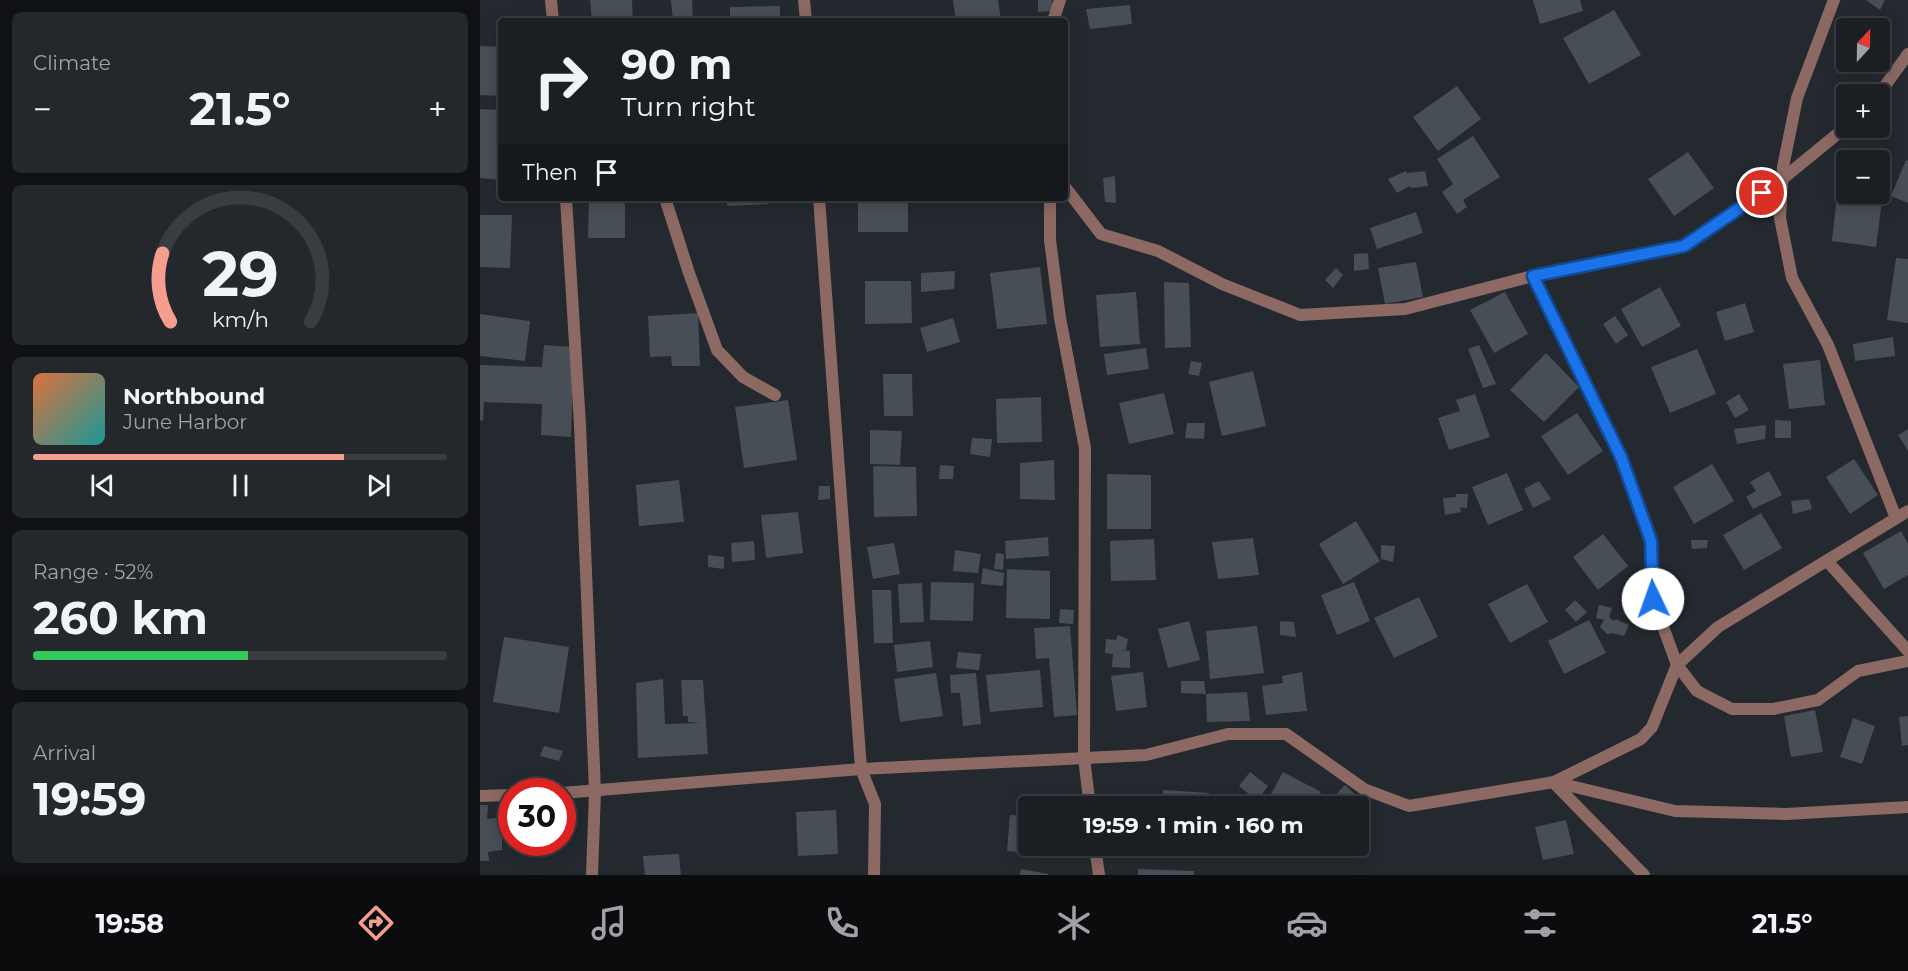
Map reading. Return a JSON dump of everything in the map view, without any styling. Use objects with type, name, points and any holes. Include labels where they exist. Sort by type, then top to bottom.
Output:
[{"type":"street","points":[[551,0],[553,18]]},
{"type":"street","points":[[804,0],[806,18]]},
{"type":"street","points":[[1054,18],[1060,0]]},
{"type":"street","points":[[1834,0],[1797,98],[1781,180],[1780,218],[1792,278],[1828,345],[1896,518]]},
{"type":"street","points":[[1886,84],[1908,54]]},
{"type":"street","points":[[1068,191],[1101,234],[1158,251],[1222,284],[1300,315],[1405,309],[1533,276],[1684,246],[1781,180],[1836,135]]},
{"type":"street","points":[[566,201],[580,425],[595,792],[592,875]]},
{"type":"street","points":[[666,201],[688,273],[717,350],[743,377],[775,395]]},
{"type":"street","points":[[819,201],[861,769],[874,804],[874,875]]},
{"type":"street","points":[[1050,201],[1050,240],[1060,318],[1085,448],[1084,758],[1089,796]]},
{"type":"street","points":[[1533,276],[1621,457],[1651,541],[1653,599],[1677,665],[1697,691],[1732,709],[1773,709],[1818,700],[1858,671],[1908,661]]},
{"type":"street","points":[[576,793],[861,769],[1146,755],[1228,734],[1286,734],[1364,789],[1409,806],[1554,782],[1641,739],[1652,727],[1677,665],[1718,627],[1828,562],[1908,511]]},
{"type":"street","points":[[1828,562],[1908,651]]},
{"type":"street","points":[[1554,782],[1675,811],[1786,814],[1908,807]]},
{"type":"street","points":[[1554,782],[1644,875]]},
{"type":"street","points":[[480,796],[498,795]]},
{"type":"street","points":[[1096,856],[1099,875]]},
{"type":"building","points":[[590,0],[632,0],[633,18],[592,18]]},
{"type":"building","points":[[671,0],[692,0],[693,18],[673,18]]},
{"type":"building","points":[[953,0],[998,0],[1001,18],[956,18]]},
{"type":"building","points":[[1038,0],[1052,0],[1053,11],[1038,12]]},
{"type":"building","points":[[1533,0],[1580,0],[1583,11],[1540,24]]},
{"type":"building","points":[[1866,0],[1885,0],[1880,10]]},
{"type":"building","points":[[1130,5],[1132,24],[1090,29],[1086,9]]},
{"type":"building","points":[[780,6],[780,18],[730,18],[730,7]]},
{"type":"building","points":[[1614,10],[1641,55],[1589,84],[1563,38]]},
{"type":"building","points":[[480,46],[498,47],[498,96],[480,95]]},
{"type":"building","points":[[1457,86],[1481,119],[1438,151],[1413,117]]},
{"type":"building","points":[[480,109],[498,110],[498,180],[480,178]]},
{"type":"building","points":[[1473,136],[1500,177],[1463,200],[1467,207],[1457,214],[1442,192],[1453,184],[1437,159]]},
{"type":"building","points":[[1688,152],[1714,188],[1674,216],[1648,179]]},
{"type":"building","points":[[1906,160],[1908,161],[1908,203],[1891,196]]},
{"type":"building","points":[[1406,171],[1407,173],[1425,171],[1428,186],[1411,188],[1410,186],[1397,193],[1388,179]]},
{"type":"building","points":[[1115,176],[1116,203],[1105,202],[1103,178]]},
{"type":"building","points":[[589,201],[625,201],[625,238],[588,238]]},
{"type":"building","points":[[727,201],[768,201],[768,204],[727,206]]},
{"type":"building","points":[[858,201],[908,201],[908,232],[858,232]]},
{"type":"building","points":[[1836,204],[1881,204],[1876,247],[1832,241]]},
{"type":"building","points":[[1416,212],[1423,233],[1377,249],[1370,228]]},
{"type":"building","points":[[480,215],[512,215],[510,268],[480,267]]},
{"type":"building","points":[[1368,253],[1369,269],[1354,271],[1354,254]]},
{"type":"building","points":[[1896,258],[1908,259],[1908,323],[1887,320]]},
{"type":"building","points":[[1416,262],[1423,297],[1385,304],[1378,268]]},
{"type":"building","points":[[1040,267],[1047,324],[997,329],[990,273]]},
{"type":"building","points":[[1336,268],[1343,275],[1333,288],[1325,280]]},
{"type":"building","points":[[955,271],[954,289],[921,292],[921,273]]},
{"type":"building","points":[[865,281],[911,281],[912,323],[865,324]]},
{"type":"building","points":[[1164,282],[1189,283],[1191,347],[1165,348]]},
{"type":"building","points":[[1660,287],[1681,326],[1642,347],[1621,309]]},
{"type":"building","points":[[1136,292],[1140,344],[1100,347],[1096,295]]},
{"type":"building","points":[[1505,292],[1528,334],[1494,353],[1470,310]]},
{"type":"building","points":[[1745,303],[1754,332],[1725,341],[1716,312]]},
{"type":"building","points":[[698,313],[700,366],[672,366],[671,356],[650,357],[648,316]]},
{"type":"building","points":[[480,314],[530,321],[525,361],[480,356]]},
{"type":"building","points":[[1615,316],[1628,335],[1616,344],[1603,324]]},
{"type":"building","points":[[953,318],[960,342],[927,352],[920,328]]},
{"type":"building","points":[[1893,337],[1895,356],[1855,361],[1853,344]]},
{"type":"building","points":[[544,345],[574,347],[571,437],[541,435],[542,404],[484,402],[483,421],[480,420],[480,365],[542,367]]},
{"type":"building","points":[[1479,345],[1496,384],[1483,388],[1468,349]]},
{"type":"building","points":[[1146,348],[1149,369],[1107,375],[1104,354]]},
{"type":"building","points":[[1697,349],[1716,394],[1670,413],[1651,367]]},
{"type":"building","points":[[1546,353],[1579,387],[1544,422],[1510,390]]},
{"type":"building","points":[[1820,360],[1825,405],[1789,409],[1783,364]]},
{"type":"building","points":[[1191,361],[1202,363],[1199,376],[1188,374]]},
{"type":"building","points":[[1253,371],[1266,426],[1222,436],[1209,382]]},
{"type":"building","points":[[883,374],[912,374],[913,416],[884,416]]},
{"type":"building","points":[[1164,393],[1174,434],[1129,444],[1119,403]]},
{"type":"building","points":[[1475,394],[1490,437],[1449,450],[1438,418],[1460,411],[1456,400]]},
{"type":"building","points":[[1739,394],[1749,410],[1735,418],[1726,402]]},
{"type":"building","points":[[1041,397],[1042,442],[997,443],[996,399]]},
{"type":"building","points":[[788,400],[797,460],[744,468],[735,407]]},
{"type":"building","points":[[1577,413],[1603,451],[1568,475],[1541,436]]},
{"type":"building","points":[[1775,420],[1791,421],[1791,438],[1775,438]]},
{"type":"building","points":[[1187,423],[1205,423],[1204,439],[1185,438]]},
{"type":"building","points":[[1766,425],[1765,439],[1737,444],[1734,429]]},
{"type":"building","points":[[1908,429],[1908,451],[1898,435]]},
{"type":"building","points":[[870,430],[902,431],[900,465],[870,464]]},
{"type":"building","points":[[972,438],[992,439],[990,457],[970,454]]},
{"type":"building","points":[[1854,459],[1878,495],[1850,514],[1826,477]]},
{"type":"building","points":[[1054,460],[1055,500],[1020,499],[1020,463]]},
{"type":"building","points":[[1712,464],[1734,501],[1694,524],[1673,487]]},
{"type":"building","points":[[940,465],[954,466],[953,479],[939,479]]},
{"type":"building","points":[[873,466],[916,467],[917,516],[874,517]]},
{"type":"building","points":[[1769,471],[1782,495],[1753,509],[1746,497],[1756,491],[1750,482]]},
{"type":"building","points":[[1507,473],[1523,510],[1488,525],[1472,487]]},
{"type":"building","points":[[1107,474],[1151,475],[1151,529],[1107,529]]},
{"type":"building","points":[[679,480],[684,522],[639,526],[636,485]]},
{"type":"building","points":[[1539,481],[1551,499],[1533,508],[1524,489]]},
{"type":"building","points":[[819,486],[830,486],[830,499],[818,500]]},
{"type":"building","points":[[1456,494],[1468,494],[1467,508],[1460,507],[1461,512],[1445,515],[1443,498],[1456,497]]},
{"type":"building","points":[[1809,499],[1812,509],[1793,514],[1791,501]]},
{"type":"building","points":[[798,512],[803,553],[766,558],[761,515]]},
{"type":"building","points":[[1761,513],[1782,548],[1744,570],[1723,535]]},
{"type":"building","points":[[1356,521],[1380,561],[1343,584],[1319,544]]},
{"type":"building","points":[[1901,531],[1908,544],[1908,575],[1884,589],[1863,553]]},
{"type":"building","points":[[1603,534],[1628,566],[1598,590],[1573,557]]},
{"type":"building","points":[[1048,537],[1049,556],[1006,559],[1005,541]]},
{"type":"building","points":[[1253,538],[1259,575],[1218,579],[1212,542]]},
{"type":"building","points":[[1154,539],[1156,580],[1111,581],[1110,541]]},
{"type":"building","points":[[1691,540],[1708,540],[1707,548],[1692,549]]},
{"type":"building","points":[[754,541],[755,560],[732,562],[731,543]]},
{"type":"building","points":[[894,543],[900,574],[873,579],[867,547]]},
{"type":"building","points":[[1381,545],[1395,546],[1393,562],[1381,559]]},
{"type":"building","points":[[955,550],[981,554],[978,573],[953,571]]},
{"type":"building","points":[[996,553],[1004,554],[1003,570],[994,569]]},
{"type":"building","points":[[708,555],[724,557],[724,569],[708,567]]},
{"type":"building","points":[[983,568],[1004,573],[1003,586],[981,584]]},
{"type":"building","points":[[1007,569],[1050,571],[1050,619],[1006,618]]},
{"type":"building","points":[[931,582],[974,583],[973,621],[930,620]]},
{"type":"building","points":[[1354,582],[1370,621],[1337,635],[1321,595]]},
{"type":"building","points":[[922,583],[924,622],[900,623],[898,584]]},
{"type":"building","points":[[1527,584],[1548,622],[1510,643],[1488,604]]},
{"type":"building","points":[[872,590],[891,590],[893,643],[874,643]]},
{"type":"building","points":[[1419,597],[1438,637],[1394,658],[1374,618]]},
{"type":"building","points":[[1575,600],[1587,612],[1576,622],[1565,610]]},
{"type":"building","points":[[1599,605],[1612,608],[1609,617],[1614,621],[1615,619],[1629,625],[1624,636],[1610,633],[1608,635],[1600,627],[1604,620],[1596,618]]},
{"type":"building","points":[[1060,609],[1074,610],[1073,624],[1059,623]]},
{"type":"building","points":[[1589,620],[1606,653],[1564,674],[1548,641]]},
{"type":"building","points":[[1189,621],[1200,660],[1168,668],[1158,629]]},
{"type":"building","points":[[1280,621],[1294,622],[1296,637],[1280,635]]},
{"type":"building","points":[[1070,626],[1077,715],[1054,717],[1049,658],[1036,659],[1034,628]]},
{"type":"building","points":[[1257,626],[1264,673],[1210,679],[1206,631]]},
{"type":"building","points":[[1118,635],[1128,639],[1126,650],[1119,650],[1130,651],[1130,668],[1112,667],[1113,654],[1105,653],[1106,639],[1116,640]]},
{"type":"building","points":[[504,637],[569,647],[559,713],[493,702]]},
{"type":"building","points":[[930,641],[933,667],[897,672],[894,645]]},
{"type":"building","points":[[958,652],[981,654],[979,670],[956,668]]},
{"type":"building","points":[[1040,670],[1043,707],[990,712],[986,675]]},
{"type":"building","points":[[1143,672],[1147,707],[1116,711],[1111,676]]},
{"type":"building","points":[[1302,672],[1307,711],[1266,715],[1262,686],[1283,683],[1282,676]]},
{"type":"building","points":[[936,673],[943,716],[900,722],[894,679]]},
{"type":"building","points":[[976,673],[981,724],[963,726],[960,693],[951,693],[950,675]]},
{"type":"building","points":[[663,679],[665,724],[701,723],[688,722],[688,716],[683,716],[681,680],[703,680],[708,754],[638,758],[636,683]]},
{"type":"building","points":[[1181,681],[1204,681],[1206,694],[1181,693]]},
{"type":"building","points":[[1247,692],[1250,721],[1207,722],[1206,694]]},
{"type":"building","points":[[1815,710],[1823,752],[1791,757],[1784,716]]},
{"type":"building","points":[[1908,716],[1908,745],[1902,746],[1899,717]]},
{"type":"building","points":[[1853,718],[1875,726],[1862,764],[1840,757]]},
{"type":"building","points":[[544,746],[563,751],[559,761],[540,756]]},
{"type":"building","points":[[1250,772],[1268,786],[1261,796],[1251,796],[1239,786]]},
{"type":"building","points":[[1283,772],[1321,792],[1319,796],[1270,796]]},
{"type":"building","points":[[1345,785],[1357,796],[1334,796]]},
{"type":"building","points":[[1163,790],[1209,793],[1209,796],[1163,796]]},
{"type":"building","points":[[480,805],[488,805],[487,819],[498,818],[498,851],[488,852],[489,861],[480,861]]},
{"type":"building","points":[[836,810],[838,854],[798,856],[796,812]]},
{"type":"building","points":[[1010,815],[1018,815],[1018,852],[1007,851]]},
{"type":"building","points":[[1566,820],[1574,854],[1543,860],[1535,827]]},
{"type":"building","points":[[679,854],[681,875],[645,875],[643,856]]},
{"type":"building","points":[[1133,856],[1150,856],[1150,858],[1133,858]]},
{"type":"building","points":[[1021,869],[1048,874],[1048,875],[1020,875]]},
{"type":"building","points":[[1138,869],[1194,871],[1194,875],[1138,875]]},
{"type":"route","points":[[1653,599],[1651,541],[1621,457],[1533,276],[1684,246],[1762,193]]}]
